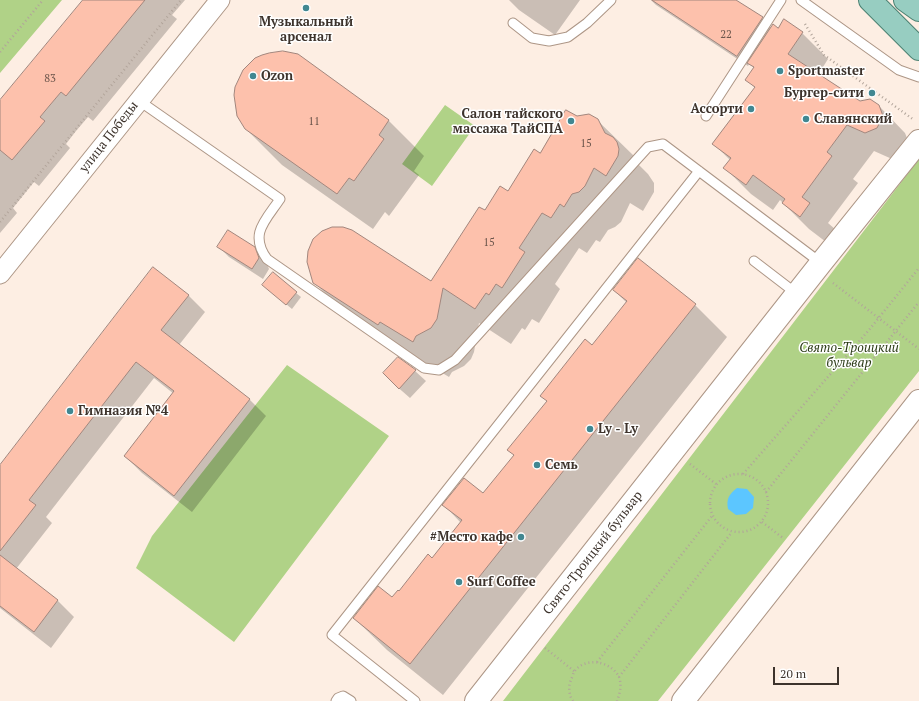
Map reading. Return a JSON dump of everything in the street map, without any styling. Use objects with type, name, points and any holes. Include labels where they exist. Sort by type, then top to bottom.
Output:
[{"type":"main road","points":[[870,0],[919,49]]},
{"type":"main road","points":[[905,0],[919,10]]},
{"type":"street","name":"улица Победы","points":[[0,274],[138,100],[220,0]]},
{"type":"street","name":"Свято-Троицкий бульвар","points":[[476,701],[797,294],[825,271],[919,141]]},
{"type":"street","points":[[683,701],[919,401]]},
{"type":"lane","points":[[513,23],[532,38],[549,41],[568,37],[588,23],[611,0]]},
{"type":"lane","points":[[801,0],[899,70],[919,77]]},
{"type":"lane","points":[[706,116],[781,1]]},
{"type":"lane","points":[[138,100],[280,200],[261,227],[258,240],[260,249],[267,258],[424,368],[439,370],[455,360],[648,148],[663,144],[825,271]]},
{"type":"lane","points":[[415,701],[332,635],[699,171]]},
{"type":"lane","points":[[754,261],[797,294]]},
{"type":"lane","points":[[336,701],[338,698],[343,696],[351,701]]},
{"type":"path","points":[[0,52],[43,0]]},
{"type":"path","points":[[0,222],[181,0]]},
{"type":"path","points":[[781,1],[806,25],[824,55],[919,124]]},
{"type":"path","points":[[743,474],[879,318],[919,268]]},
{"type":"path","points":[[825,271],[879,318],[919,349]]},
{"type":"path","points":[[766,492],[919,302]]},
{"type":"path","points":[[674,451],[716,484]]},
{"type":"path","points":[[733,474],[743,474],[753,477],[761,484],[766,492],[768,507],[762,522],[749,531],[741,533],[724,529],[712,516],[710,508],[710,499],[716,484],[733,474]]},
{"type":"path","points":[[597,662],[712,516]]},
{"type":"path","points":[[762,522],[801,551]]},
{"type":"path","points":[[619,677],[732,532]]},
{"type":"path","points":[[528,636],[574,671]]},
{"type":"path","points":[[571,700],[569,684],[574,671],[585,664],[597,662],[610,666],[619,677],[621,691],[617,701]]},
{"type":"green space","points":[[0,0],[62,0],[0,73]]},
{"type":"green space","points":[[445,105],[475,126],[432,186],[402,164]]},
{"type":"green space","name":"Свято-Троицкий бульвар","points":[[919,159],[919,371],[658,701],[503,701]]},
{"type":"green space","points":[[287,365],[389,436],[234,642],[136,568],[152,536]]},
{"type":"water","points":[[737,488],[747,489],[754,497],[753,508],[746,514],[736,515],[728,509],[727,502],[729,497]]},
{"type":"building","points":[[83,0],[145,0],[66,96],[61,92],[40,117],[45,121],[12,160],[0,150],[0,100]]},
{"type":"building","points":[[652,0],[736,0],[763,17],[737,56]]},
{"type":"building","name":"Славянский","points":[[784,19],[803,32],[788,54],[860,101],[870,99],[879,105],[883,116],[877,128],[865,133],[847,125],[827,152],[832,156],[802,197],[810,203],[800,217],[782,203],[785,199],[753,175],[746,185],[723,168],[731,158],[712,144],[755,87],[745,80],[754,67],[747,63],[773,24],[778,28]]},
{"type":"building","points":[[283,51],[298,54],[389,120],[379,135],[384,139],[354,181],[349,178],[337,194],[245,129],[237,116],[234,95],[235,87],[243,70],[255,58],[269,53]]},
{"type":"building","points":[[566,110],[577,116],[589,114],[598,119],[605,133],[613,137],[617,142],[619,149],[618,156],[606,176],[594,168],[585,186],[579,192],[572,194],[564,207],[560,204],[551,218],[542,213],[519,248],[525,252],[502,288],[496,284],[489,295],[486,293],[475,309],[443,288],[437,319],[431,328],[416,336],[413,342],[380,322],[378,325],[313,283],[307,262],[308,251],[313,239],[322,231],[332,227],[343,227],[352,230],[431,281],[479,207],[485,210],[500,186],[508,191],[534,149],[540,153]]},
{"type":"building","points":[[228,230],[255,247],[259,258],[252,269],[217,247]]},
{"type":"building","name":"Семь","points":[[638,258],[696,304],[410,664],[353,618],[378,586],[392,597],[398,590],[399,591],[428,554],[432,558],[462,520],[442,505],[464,478],[483,493],[514,455],[507,450],[547,401],[540,396],[585,339],[592,345],[627,301],[613,290]]},
{"type":"building","points":[[153,267],[189,295],[161,330],[250,399],[174,496],[124,456],[174,391],[136,362],[29,500],[36,505],[0,551],[0,465]]},
{"type":"building","points":[[273,272],[297,292],[286,305],[262,285]]},
{"type":"building","points":[[398,357],[416,370],[399,389],[383,373]]},
{"type":"building","points":[[0,555],[58,600],[34,632],[0,606]]},
{"type":"place","name":"Музыкальный арсенал","points":[[306,8]]},
{"type":"place","name":"Sportmaster","points":[[780,71]]},
{"type":"place","name":"Ozon","points":[[253,76]]},
{"type":"place","name":"Бургер-сити","points":[[872,93]]},
{"type":"place","name":"Ассорти","points":[[751,109]]},
{"type":"place","name":"Славянский","points":[[806,119]]},
{"type":"place","name":"Салон тайского массажа ТайСПА","points":[[571,121]]},
{"type":"place","name":"Гимназия №4","points":[[70,411]]},
{"type":"place","name":"Ly - Ly","points":[[590,429]]},
{"type":"place","name":"Семь","points":[[537,465]]},
{"type":"place","name":"#Место кафе","points":[[521,537]]},
{"type":"place","name":"Surf Coffee","points":[[459,582]]}]
